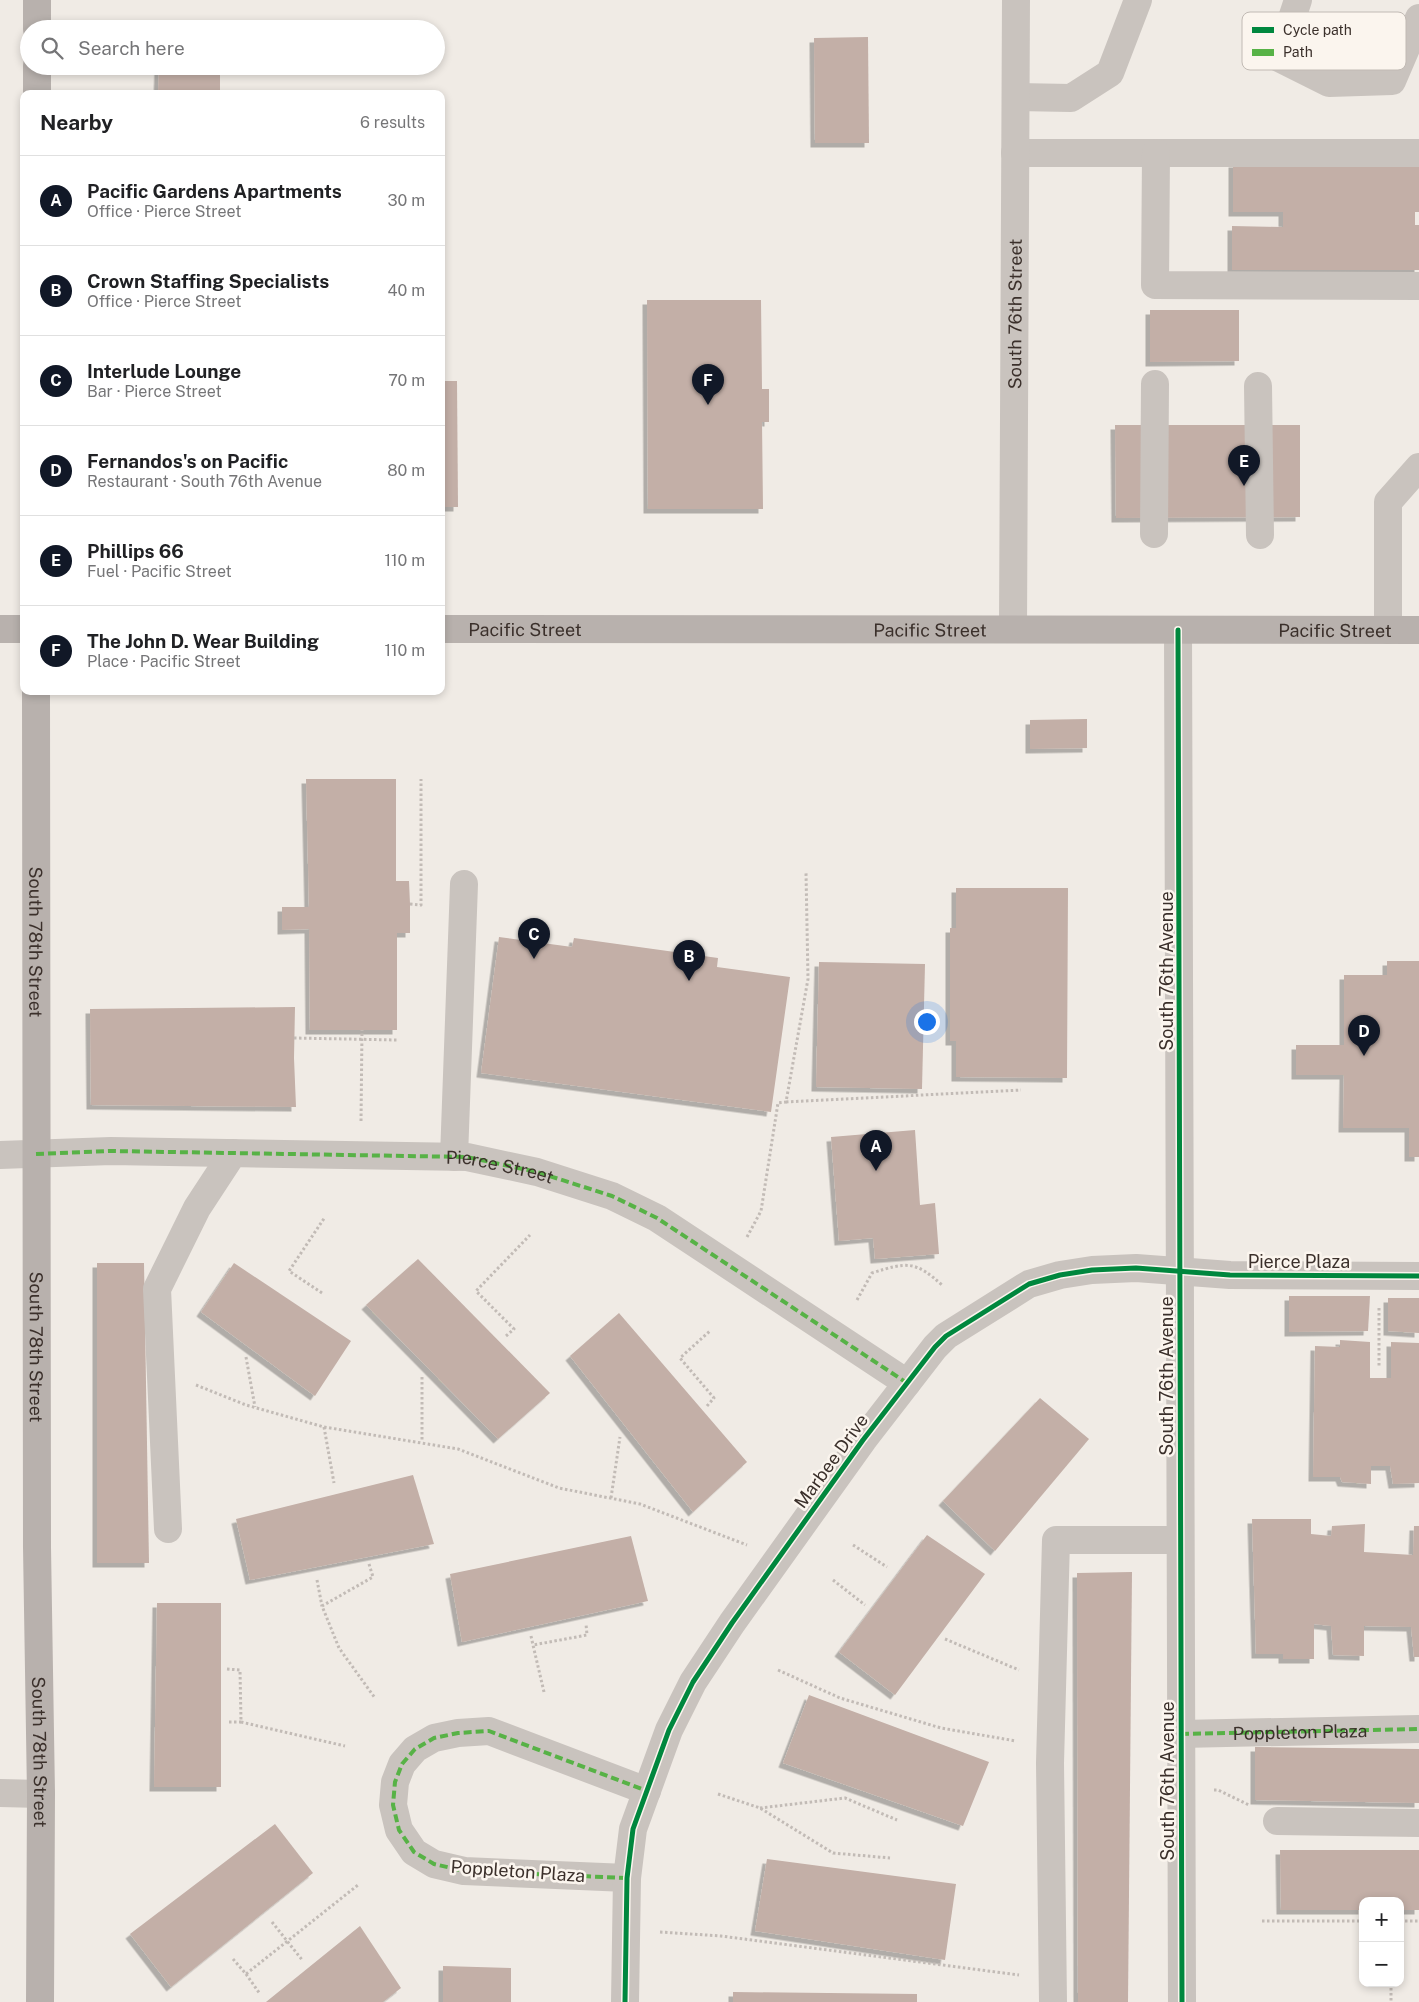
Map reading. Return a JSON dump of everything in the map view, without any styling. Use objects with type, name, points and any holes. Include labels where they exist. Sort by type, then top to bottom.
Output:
[{"type":"main road","points":[[37,0],[37,20]]},
{"type":"main road","points":[[37,75],[37,90]]},
{"type":"main road","name":"Pacific Street","points":[[445,629],[1013,628],[1419,630]]},
{"type":"main road","points":[[0,629],[20,629]]},
{"type":"main road","name":"South 78th Street","points":[[36,695],[37,1547],[41,1794],[40,2002]]},
{"type":"street","name":"South 76th Street","points":[[1013,628],[1016,0]]},
{"type":"street","points":[[1016,97],[1071,98],[1110,73],[1138,0]]},
{"type":"street","points":[[1294,12],[1298,0]]},
{"type":"street","points":[[1406,48],[1419,18]]},
{"type":"street","points":[[1303,70],[1329,83],[1392,81],[1397,70]]},
{"type":"street","points":[[1015,153],[1419,153]]},
{"type":"street","points":[[1156,153],[1155,285],[1419,286]]},
{"type":"street","points":[[1154,534],[1155,384]]},
{"type":"street","points":[[1258,386],[1260,535]]},
{"type":"street","points":[[1388,630],[1388,502],[1419,467]]},
{"type":"street","name":"South 76th Avenue","points":[[1178,630],[1182,2002]]},
{"type":"street","points":[[454,1157],[464,884]]},
{"type":"street","name":"Pierce Street","points":[[0,1155],[111,1151],[467,1157],[537,1172],[612,1196],[658,1218],[907,1383]]},
{"type":"street","points":[[168,1530],[157,1289],[197,1208],[233,1153]]},
{"type":"street","name":"Marbee Drive","points":[[627,1878],[632,1829],[669,1730],[693,1682],[772,1566],[863,1440],[935,1347],[946,1336],[1028,1284],[1060,1275],[1092,1270],[1136,1268],[1180,1272]]},
{"type":"street","name":"Pierce Plaza","points":[[1180,1272],[1230,1275],[1419,1276]]},
{"type":"street","points":[[1053,1990],[1050,1747],[1056,1540],[1180,1540]]},
{"type":"street","name":"Poppleton Plaza","points":[[1181,1734],[1419,1729]]},
{"type":"street","name":"Poppleton Plaza","points":[[627,1878],[464,1871],[434,1864],[414,1852],[399,1830],[393,1805],[395,1782],[402,1764],[415,1748],[434,1738],[458,1733],[489,1731],[647,1790]]},
{"type":"street","points":[[0,1793],[41,1794]]},
{"type":"street","points":[[1276,1821],[1419,1823]]},
{"type":"street","points":[[625,2002],[627,1878]]},
{"type":"path","points":[[410,904],[420,905],[420,779]]},
{"type":"path","points":[[786,1102],[808,979],[806,872]]},
{"type":"path","points":[[361,1130],[362,1030]]},
{"type":"path","points":[[294,1038],[396,1040]]},
{"type":"path","points":[[732,1267],[761,1211],[778,1103],[1021,1090]]},
{"type":"path","points":[[322,1293],[289,1271],[325,1217]]},
{"type":"path","points":[[506,1336],[514,1330],[476,1291],[530,1235]]},
{"type":"path","points":[[857,1300],[872,1273],[896,1265],[916,1265],[932,1275],[944,1286]]},
{"type":"path","points":[[1378,1275],[1379,1366]]},
{"type":"path","points":[[706,1406],[714,1398],[680,1358],[711,1330]]},
{"type":"path","points":[[246,1357],[255,1407]]},
{"type":"path","points":[[160,1371],[255,1407],[324,1427],[458,1449],[559,1488],[640,1504],[752,1547],[772,1566]]},
{"type":"path","points":[[422,1377],[422,1442]]},
{"type":"path","points":[[324,1427],[334,1483]]},
{"type":"path","points":[[611,1498],[620,1437]]},
{"type":"path","points":[[853,1545],[887,1567]]},
{"type":"path","points":[[322,1606],[374,1577],[369,1564]]},
{"type":"path","points":[[317,1580],[322,1606],[339,1648],[375,1698]]},
{"type":"path","points":[[833,1580],[865,1605]]},
{"type":"path","points":[[533,1645],[587,1634],[586,1624]]},
{"type":"path","points":[[531,1636],[544,1692]]},
{"type":"path","points":[[945,1639],[1052,1684]]},
{"type":"path","points":[[227,1669],[240,1670],[241,1722]]},
{"type":"path","points":[[778,1670],[840,1698],[941,1728],[1050,1747]]},
{"type":"path","points":[[229,1722],[241,1722],[345,1746]]},
{"type":"path","points":[[1181,1790],[1218,1790],[1245,1803],[1270,1811],[1276,1821]]},
{"type":"path","points":[[718,1794],[760,1808],[833,1853],[890,1858]]},
{"type":"path","points":[[760,1808],[845,1798],[897,1820]]},
{"type":"path","points":[[246,1974],[358,1886]]},
{"type":"path","points":[[1262,1921],[1359,1921]]},
{"type":"path","points":[[1404,1921],[1419,1921]]},
{"type":"path","points":[[272,1922],[303,1961]]},
{"type":"path","points":[[625,1929],[721,1936],[1053,1990]]},
{"type":"path","points":[[233,1959],[260,1994]]},
{"type":"path","points":[[1391,1987],[1391,2002]]},
{"type":"building","points":[[868,37],[869,143],[815,143],[814,38]]},
{"type":"building","points":[[159,75],[220,75],[220,90],[158,90]]},
{"type":"building","points":[[1233,163],[1419,163],[1419,212],[1415,212],[1415,225],[1419,225],[1419,270],[1232,270],[1232,226],[1283,227],[1283,212],[1233,212]]},
{"type":"building","points":[[647,300],[761,300],[762,389],[769,389],[769,422],[762,422],[763,509],[648,509]]},
{"type":"building","points":[[1150,310],[1239,310],[1239,361],[1150,362]]},
{"type":"building","points":[[445,381],[457,381],[458,507],[445,507]]},
{"type":"building","points":[[1115,425],[1300,425],[1300,517],[1116,518]]},
{"type":"building","points":[[1087,719],[1087,748],[1030,749],[1030,720]]},
{"type":"building","points":[[306,779],[396,779],[396,881],[409,881],[410,904],[410,933],[397,933],[397,1030],[310,1030],[309,929],[282,930],[282,907],[309,907]]},
{"type":"building","points":[[956,888],[1068,888],[1067,1078],[956,1077],[956,1041],[950,1041],[950,928],[956,928]]},
{"type":"building","points":[[499,937],[572,947],[574,938],[718,958],[717,967],[790,977],[771,1112],[481,1073]]},
{"type":"building","points":[[1387,961],[1419,961],[1419,1157],[1409,1157],[1409,1128],[1343,1128],[1344,1075],[1296,1075],[1296,1045],[1344,1045],[1344,975],[1387,975]]},
{"type":"building","points":[[819,962],[925,964],[922,1089],[816,1087]]},
{"type":"building","points":[[295,1007],[294,1058],[296,1107],[91,1105],[90,1009]]},
{"type":"building","points":[[915,1130],[920,1205],[935,1203],[939,1254],[875,1259],[873,1238],[839,1241],[831,1137]]},
{"type":"building","points":[[418,1259],[550,1393],[498,1439],[366,1305]]},
{"type":"building","points":[[97,1263],[144,1263],[149,1563],[97,1563]]},
{"type":"building","points":[[234,1263],[351,1341],[315,1396],[201,1312]]},
{"type":"building","points":[[1289,1296],[1370,1296],[1368,1331],[1289,1332]]},
{"type":"building","points":[[1388,1298],[1419,1298],[1419,1333],[1388,1331]]},
{"type":"building","points":[[619,1313],[747,1462],[693,1512],[570,1356]]},
{"type":"building","points":[[1340,1340],[1370,1342],[1370,1378],[1391,1378],[1391,1342],[1419,1343],[1419,1483],[1393,1484],[1390,1466],[1371,1466],[1371,1484],[1342,1482],[1340,1477],[1313,1477],[1315,1346],[1340,1347]]},
{"type":"building","points":[[1040,1398],[1089,1439],[995,1551],[943,1501]]},
{"type":"building","points":[[413,1475],[434,1544],[250,1580],[236,1519]]},
{"type":"building","points":[[1252,1519],[1311,1519],[1311,1534],[1331,1536],[1332,1526],[1365,1524],[1364,1552],[1413,1555],[1414,1526],[1419,1526],[1419,1657],[1414,1657],[1411,1627],[1364,1626],[1364,1656],[1333,1655],[1331,1626],[1314,1624],[1314,1659],[1283,1659],[1283,1654],[1256,1654]]},
{"type":"building","points":[[927,1535],[985,1574],[895,1695],[839,1652]]},
{"type":"building","points":[[631,1536],[648,1601],[462,1642],[450,1574]]},
{"type":"building","points":[[1132,1572],[1128,2002],[1078,2002],[1077,1573]]},
{"type":"building","points":[[157,1603],[221,1603],[221,1787],[154,1787]]},
{"type":"building","points":[[809,1695],[989,1762],[963,1826],[783,1763]]},
{"type":"building","points":[[1255,1747],[1419,1749],[1419,1803],[1255,1800]]},
{"type":"building","points":[[275,1824],[313,1873],[171,1987],[130,1934]]},
{"type":"building","points":[[1280,1850],[1419,1850],[1419,1910],[1404,1910],[1404,1897],[1359,1897],[1359,1910],[1281,1910]]},
{"type":"building","points":[[767,1859],[956,1884],[945,1960],[755,1931]]},
{"type":"building","points":[[360,1926],[401,1988],[383,2002],[266,2002]]},
{"type":"building","points":[[443,1966],[511,1968],[511,2002],[443,2002]]},
{"type":"building","points":[[733,1992],[917,1994],[917,2002],[733,2002]]},
{"type":"marked path","points":[[36,1154],[111,1151],[467,1157],[537,1172],[612,1196],[657,1218],[907,1383]]},
{"type":"marked path","points":[[1181,1734],[1419,1729]]},
{"type":"marked path","points":[[627,1878],[464,1871],[434,1864],[414,1852],[399,1830],[393,1805],[395,1782],[402,1764],[415,1749],[434,1738],[458,1733],[489,1731],[647,1791]]},
{"type":"cycle path","points":[[1178,630],[1182,2002]]},
{"type":"cycle path","points":[[625,2002],[627,1878],[633,1829],[669,1730],[693,1682],[732,1623],[863,1440],[935,1347],[946,1336],[1029,1284],[1060,1275],[1092,1270],[1136,1268],[1230,1275],[1419,1276]]},
{"type":"place","name":"The John D. Wear Building","points":[[708,405]]},
{"type":"place","name":"Phillips 66","points":[[1244,486]]},
{"type":"place","name":"Interlude Lounge","points":[[534,959]]},
{"type":"place","name":"Crown Staffing Specialists","points":[[689,981]]},
{"type":"place","name":"Fernandos's on Pacific","points":[[1364,1056]]},
{"type":"place","name":"Pacific Gardens Apartments","points":[[876,1171]]}]
